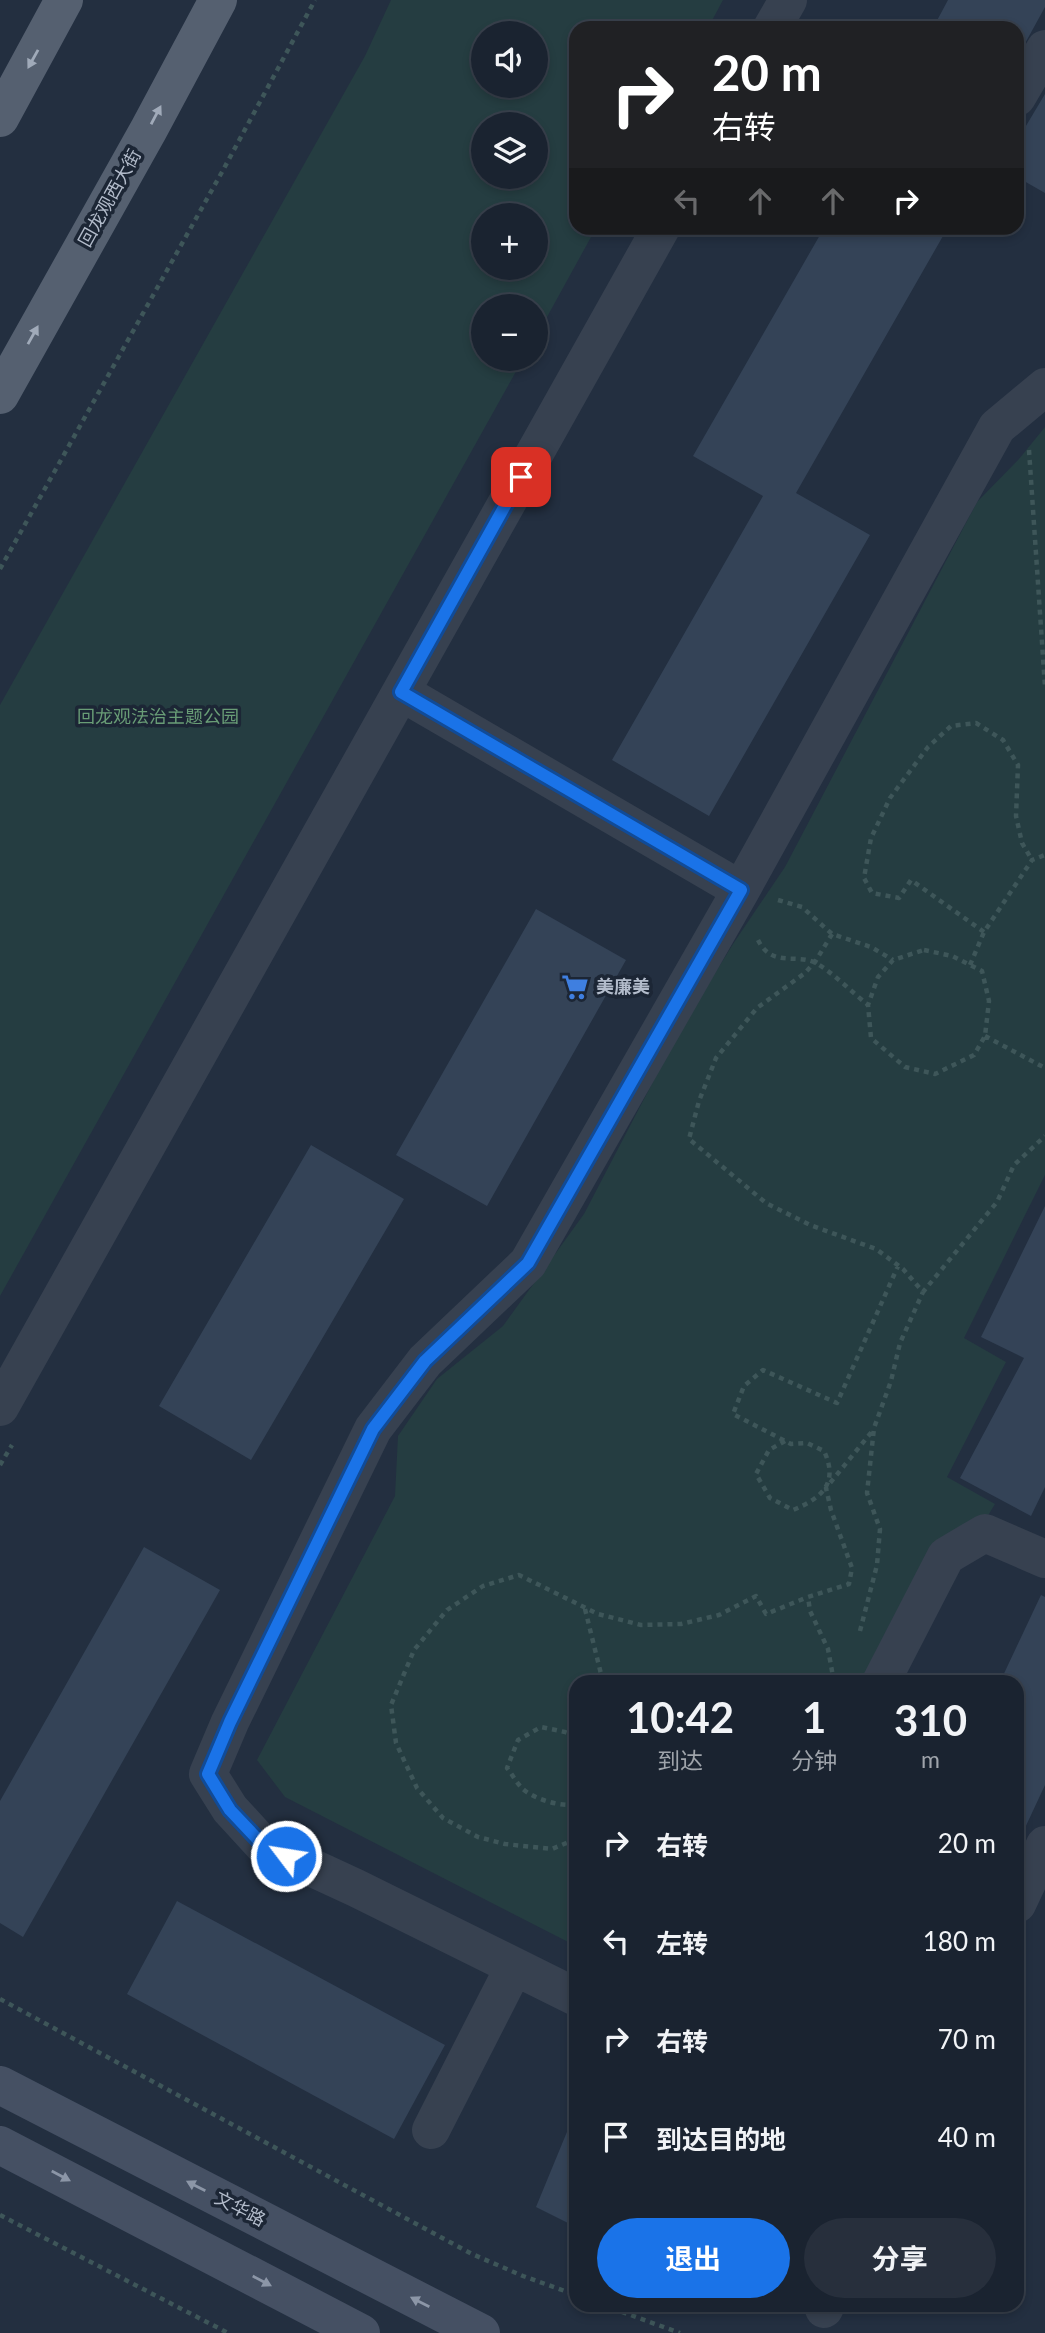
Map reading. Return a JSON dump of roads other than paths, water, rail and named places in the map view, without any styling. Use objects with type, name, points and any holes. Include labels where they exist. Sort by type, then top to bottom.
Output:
[{"type":"main road","points":[[0,118],[64,0]]},
{"type":"main road","name":"回龙观西大街","points":[[0,394],[142,142],[218,0]]},
{"type":"street","points":[[776,21],[788,0]]},
{"type":"street","points":[[1024,85],[1045,49]]},
{"type":"street","points":[[0,1407],[657,235]]},
{"type":"street","points":[[569,1994],[263,1845],[230,1810],[208,1774],[230,1722],[373,1429],[425,1361],[528,1263],[741,890],[997,427],[1035,395]]},
{"type":"street","points":[[401,692],[741,890]]},
{"type":"street","points":[[885,1675],[946,1556],[985,1533],[1045,1559]]},
{"type":"street","points":[[1024,1889],[1045,1844]]},
{"type":"street","points":[[431,2130],[514,1966]]},
{"type":"street","name":"文华路","points":[[0,2085],[481,2333]]},
{"type":"street","points":[[0,2145],[361,2333]]},
{"type":"place","name":"美廉美","points":[[575,987]]},
{"type":"park label","name":"回龙观法治主题公园","points":[[158,717]]}]
